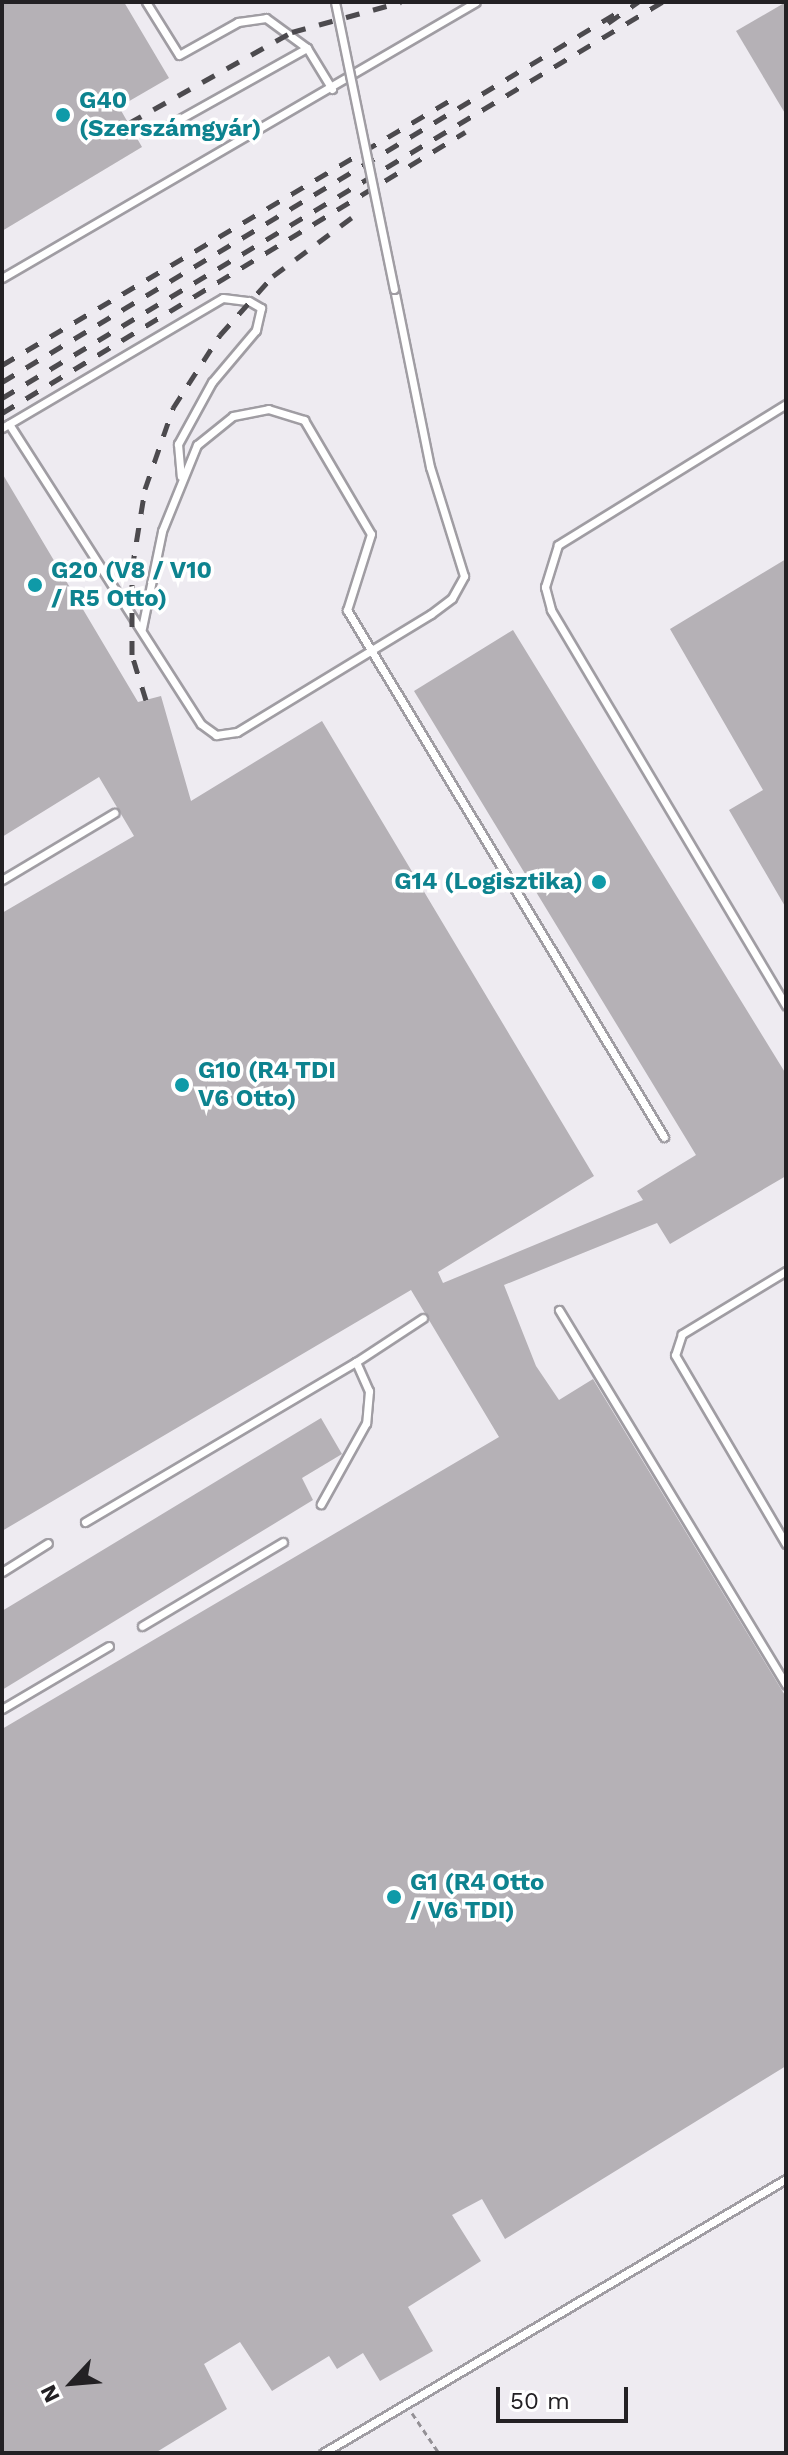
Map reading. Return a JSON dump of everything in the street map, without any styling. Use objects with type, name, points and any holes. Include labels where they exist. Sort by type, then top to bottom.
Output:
[{"type":"lane","points":[[146,2],[179,55],[238,22],[266,18],[307,48],[332,89]]},
{"type":"lane","points":[[181,476],[178,444],[212,382],[256,330],[261,308],[249,301],[223,298],[6,426],[142,628],[201,724],[216,735],[237,732],[371,651],[452,598],[464,576],[430,467],[335,2]]},
{"type":"lane","points":[[2,278],[332,89],[476,2]]},
{"type":"lane","points":[[162,129],[307,48]]},
{"type":"lane","points":[[786,404],[558,545],[545,587],[551,610],[786,1006]]},
{"type":"lane","points":[[142,628],[162,531],[181,476],[197,445],[233,416],[268,409],[304,420],[371,534],[347,610],[664,1137]]},
{"type":"lane","points":[[2,880],[114,813]]},
{"type":"lane","points":[[786,1271],[682,1334],[675,1355],[786,1544]]},
{"type":"lane","points":[[559,1310],[786,1685]]},
{"type":"lane","points":[[85,1522],[356,1362],[423,1318]]},
{"type":"lane","points":[[321,1504],[366,1423],[369,1391],[356,1362]]},
{"type":"lane","points":[[142,1626],[283,1542]]},
{"type":"lane","points":[[2,1572],[48,1543]]},
{"type":"lane","points":[[2,1709],[109,1646]]},
{"type":"lane","points":[[323,2453],[786,2179]]},
{"type":"path","points":[[406,2403],[439,2453]]},
{"type":"building","name":"G40 (Szerszámgyár)","points":[[2,2],[124,2],[169,78],[119,107],[142,147],[2,231]]},
{"type":"building","points":[[786,2],[786,115],[736,31]]},
{"type":"building","points":[[2,473],[138,702],[161,696],[191,801],[322,721],[594,1176],[438,1272],[443,1283],[643,1200],[637,1191],[696,1155],[414,691],[513,630],[786,1074],[786,1176],[670,1244],[657,1223],[504,1285],[536,1366],[559,1400],[593,1379],[786,1697],[786,2066],[505,2239],[482,2199],[452,2215],[481,2261],[408,2307],[433,2351],[380,2381],[363,2353],[337,2369],[329,2356],[272,2391],[240,2342],[204,2364],[227,2409],[155,2453],[2,2453],[2,1729],[499,1437],[411,1290],[2,1531],[2,913],[134,836],[99,777],[2,837]]},
{"type":"building","points":[[786,559],[786,908],[729,810],[763,790],[670,629]]},
{"type":"building","points":[[321,1418],[342,1454],[302,1478],[313,1500],[2,1690],[2,1611]]},
{"type":"railway","points":[[129,123],[292,32],[401,2]]},
{"type":"railway","points":[[608,23],[638,2]]},
{"type":"railway","points":[[2,398],[662,2]]},
{"type":"railway","points":[[2,382],[615,14]]},
{"type":"railway","points":[[2,365],[459,95]]},
{"type":"railway","points":[[2,413],[465,132]]},
{"type":"railway","points":[[146,700],[132,655],[132,569],[145,489],[173,408],[220,335],[273,276],[362,210]]},
{"type":"place","name":"G40 (Szerszámgyár)","points":[[63,115]]},
{"type":"place","name":"G20 (V8 / V10 / R5 Otto)","points":[[35,585]]},
{"type":"place","name":"G14 (Logisztika)","points":[[599,882]]},
{"type":"place","name":"G10 (R4 TDI V6 Otto)","points":[[182,1085]]},
{"type":"place","name":"G1 (R4 Otto / V6 TDI)","points":[[394,1897]]}]
